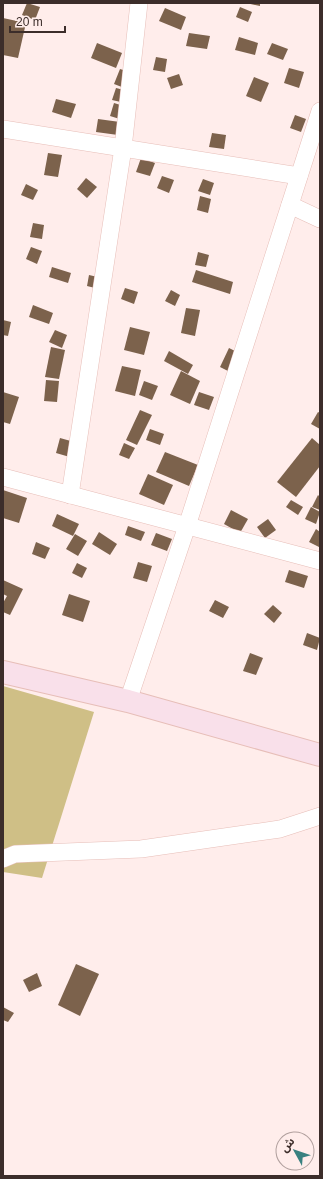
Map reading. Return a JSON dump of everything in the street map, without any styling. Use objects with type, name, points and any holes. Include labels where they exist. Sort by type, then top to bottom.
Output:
[{"type":"main road","points":[[3,672],[128,701],[246,736],[320,755]]},
{"type":"street","points":[[70,495],[123,148],[139,3]]},
{"type":"street","points":[[128,701],[187,526],[320,111]]},
{"type":"street","points":[[3,129],[299,176]]},
{"type":"street","points":[[290,206],[320,219]]},
{"type":"street","points":[[3,477],[320,561]]},
{"type":"street","points":[[3,859],[15,854],[141,849],[280,829],[320,816]]},
{"type":"shaded area","points":[[3,686],[94,712],[42,878],[3,872]]},
{"type":"building","points":[[27,3],[40,7],[35,20],[22,15]]},
{"type":"building","points":[[246,3],[260,3],[260,6]]},
{"type":"building","points":[[240,7],[252,12],[248,22],[236,17]]},
{"type":"building","points":[[165,8],[186,17],[181,30],[159,21]]},
{"type":"building","points":[[3,18],[26,23],[18,58],[3,55]]},
{"type":"building","points":[[189,33],[210,36],[207,49],[186,46]]},
{"type":"building","points":[[239,37],[258,43],[255,55],[235,50]]},
{"type":"building","points":[[97,43],[122,53],[116,68],[91,58]]},
{"type":"building","points":[[272,43],[288,49],[283,60],[267,54]]},
{"type":"building","points":[[156,57],[167,59],[165,72],[153,70]]},
{"type":"building","points":[[289,68],[304,72],[299,88],[284,83]]},
{"type":"building","points":[[120,69],[133,73],[127,89],[114,84]]},
{"type":"building","points":[[179,74],[183,85],[171,89],[167,78]]},
{"type":"building","points":[[254,77],[269,83],[261,102],[246,96]]},
{"type":"building","points":[[116,88],[128,91],[125,103],[112,100]]},
{"type":"building","points":[[56,99],[76,104],[71,118],[52,112]]},
{"type":"building","points":[[114,103],[127,107],[123,120],[110,116]]},
{"type":"building","points":[[295,115],[306,119],[301,132],[290,128]]},
{"type":"building","points":[[98,119],[120,122],[118,135],[96,132]]},
{"type":"building","points":[[212,133],[226,135],[224,149],[209,147]]},
{"type":"building","points":[[48,153],[62,155],[58,177],[44,175]]},
{"type":"building","points":[[141,158],[155,163],[150,176],[136,172]]},
{"type":"building","points":[[162,176],[174,180],[169,193],[157,188]]},
{"type":"building","points":[[86,178],[97,187],[87,198],[77,189]]},
{"type":"building","points":[[203,179],[214,183],[210,195],[198,191]]},
{"type":"building","points":[[26,184],[38,190],[33,200],[21,195]]},
{"type":"building","points":[[200,196],[211,199],[208,213],[197,210]]},
{"type":"building","points":[[33,223],[44,225],[42,239],[30,237]]},
{"type":"building","points":[[31,247],[42,251],[37,264],[26,259]]},
{"type":"building","points":[[198,252],[209,255],[206,267],[195,265]]},
{"type":"building","points":[[52,267],[71,273],[68,283],[49,277]]},
{"type":"building","points":[[196,270],[233,282],[230,294],[192,282]]},
{"type":"building","points":[[89,275],[102,278],[99,289],[87,286]]},
{"type":"building","points":[[125,288],[138,292],[134,304],[121,299]]},
{"type":"building","points":[[171,290],[180,295],[175,306],[165,301]]},
{"type":"building","points":[[33,305],[53,313],[49,324],[29,317]]},
{"type":"building","points":[[186,308],[200,310],[195,336],[181,333]]},
{"type":"building","points":[[3,320],[11,322],[8,336],[3,335]]},
{"type":"building","points":[[130,327],[150,332],[144,355],[124,350]]},
{"type":"building","points":[[55,330],[67,335],[62,348],[49,342]]},
{"type":"building","points":[[51,347],[65,350],[59,379],[45,377]]},
{"type":"building","points":[[229,348],[241,354],[232,373],[220,367]]},
{"type":"building","points":[[169,351],[193,365],[188,374],[164,361]]},
{"type":"building","points":[[122,366],[141,370],[135,396],[115,391]]},
{"type":"building","points":[[181,371],[200,381],[190,404],[170,395]]},
{"type":"building","points":[[46,380],[59,381],[57,402],[44,401]]},
{"type":"building","points":[[144,381],[158,386],[152,400],[139,395]]},
{"type":"building","points":[[3,392],[19,397],[10,424],[3,422]]},
{"type":"building","points":[[199,392],[214,397],[209,410],[194,405]]},
{"type":"building","points":[[140,410],[152,415],[137,445],[126,440]]},
{"type":"building","points":[[318,412],[320,413],[320,429],[311,424]]},
{"type":"building","points":[[150,429],[164,434],[160,445],[146,440]]},
{"type":"building","points":[[60,438],[85,445],[80,460],[56,453]]},
{"type":"building","points":[[312,438],[320,445],[320,466],[296,497],[277,482]]},
{"type":"building","points":[[124,443],[135,448],[129,459],[119,455]]},
{"type":"building","points":[[165,452],[198,465],[189,486],[156,472]]},
{"type":"building","points":[[148,474],[173,485],[164,505],[139,494]]},
{"type":"building","points":[[3,490],[27,498],[19,523],[3,518]]},
{"type":"building","points":[[318,495],[320,497],[320,510],[312,507]]},
{"type":"building","points":[[291,500],[303,507],[298,515],[286,507]]},
{"type":"building","points":[[311,507],[320,512],[316,524],[305,519]]},
{"type":"building","points":[[231,510],[248,519],[240,533],[224,524]]},
{"type":"building","points":[[57,514],[79,524],[73,536],[52,526]]},
{"type":"building","points":[[268,519],[276,530],[265,538],[257,527]]},
{"type":"building","points":[[128,526],[145,532],[141,541],[125,535]]},
{"type":"building","points":[[316,529],[320,532],[319,547],[309,542]]},
{"type":"building","points":[[99,532],[117,544],[110,555],[92,544]]},
{"type":"building","points":[[156,533],[172,539],[167,551],[151,545]]},
{"type":"building","points":[[75,534],[87,541],[78,556],[66,549]]},
{"type":"building","points":[[36,542],[50,548],[45,559],[32,554]]},
{"type":"building","points":[[138,562],[152,566],[147,582],[133,578]]},
{"type":"building","points":[[77,563],[87,568],[82,578],[72,573]]},
{"type":"building","points":[[289,570],[308,576],[304,588],[285,582]]},
{"type":"building","points":[[3,580],[23,589],[10,615],[3,612],[3,603],[7,596],[3,594]]},
{"type":"building","points":[[69,594],[90,601],[83,622],[62,615]]},
{"type":"building","points":[[215,600],[229,607],[223,618],[209,611]]},
{"type":"building","points":[[273,605],[282,613],[274,623],[264,614]]},
{"type":"building","points":[[307,633],[320,638],[317,650],[303,645]]},
{"type":"building","points":[[250,653],[263,658],[256,675],[243,671]]},
{"type":"building","points":[[76,964],[99,974],[80,1016],[58,1005]]},
{"type":"building","points":[[37,973],[42,986],[29,992],[23,980]]},
{"type":"building","points":[[3,1007],[14,1013],[8,1022],[3,1020]]}]
